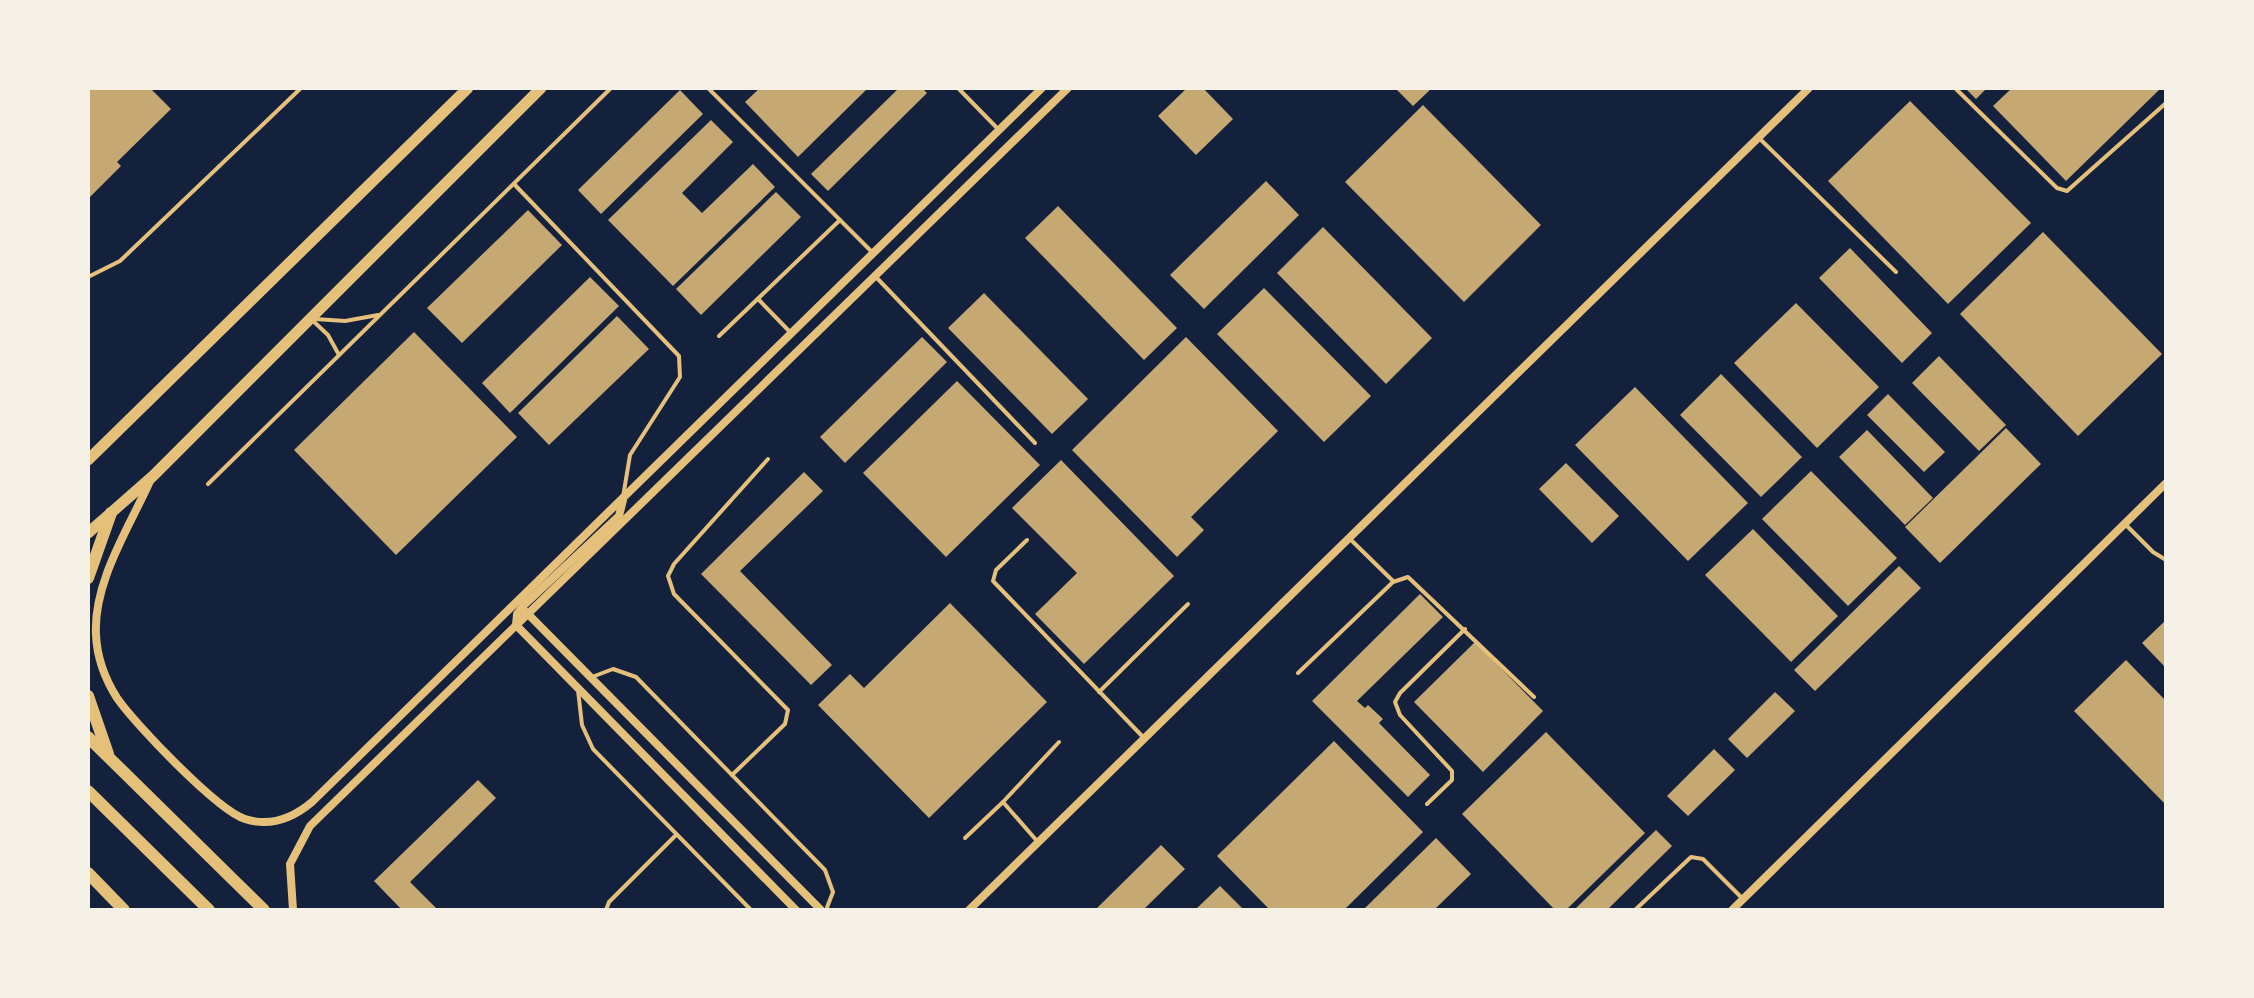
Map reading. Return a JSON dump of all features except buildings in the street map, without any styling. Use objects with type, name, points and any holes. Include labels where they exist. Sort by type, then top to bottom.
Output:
[{"type":"main road","points":[[88,578],[111,513]]},
{"type":"main road","points":[[88,696],[111,761]]},
{"type":"main road","points":[[88,737],[264,910]]},
{"type":"main road","points":[[88,791],[209,910]]},
{"type":"main road","points":[[88,873],[124,910]]},
{"type":"street","points":[[90,455],[468,88]]},
{"type":"street","points":[[88,533],[153,476],[541,88]]},
{"type":"street","points":[[153,476],[98,605],[96,637],[102,669],[127,711],[216,801],[247,820],[271,822],[303,809],[1042,88]]},
{"type":"street","points":[[508,611],[524,611],[1068,88]]},
{"type":"street","points":[[969,910],[1809,88]]},
{"type":"street","points":[[1732,910],[2166,483]]},
{"type":"street","points":[[293,910],[290,864],[310,826],[516,625],[524,611],[622,511],[623,500]]},
{"type":"street","points":[[524,611],[823,910]]},
{"type":"street","points":[[516,625],[796,910]]},
{"type":"lane","points":[[88,277],[120,261],[301,88]]},
{"type":"lane","points":[[208,484],[611,88]]},
{"type":"lane","points":[[708,88],[874,253]]},
{"type":"lane","points":[[958,88],[999,130]]},
{"type":"lane","points":[[1955,88],[2057,188],[2067,191],[2166,103]]},
{"type":"lane","points":[[1759,137],[1896,272]]},
{"type":"lane","points":[[514,183],[679,356],[680,377],[630,455],[623,500]]},
{"type":"lane","points":[[719,336],[840,220]]},
{"type":"lane","points":[[875,276],[1035,443]]},
{"type":"lane","points":[[758,299],[792,333]]},
{"type":"lane","points":[[309,318],[345,321],[380,315]]},
{"type":"lane","points":[[309,318],[328,335],[339,355]]},
{"type":"lane","points":[[732,775],[785,724],[788,710],[674,594],[668,576],[674,564],[768,459]]},
{"type":"lane","points":[[2125,524],[2153,552],[2166,560]]},
{"type":"lane","points":[[1349,538],[1393,582]]},
{"type":"lane","points":[[1027,540],[996,570],[993,581],[1144,739]]},
{"type":"lane","points":[[1298,673],[1393,582],[1403,577],[1414,579],[1534,697]]},
{"type":"lane","points":[[1099,692],[1188,604]]},
{"type":"lane","points":[[1427,804],[1452,780],[1452,771],[1397,711],[1395,702],[1400,693],[1465,629]]},
{"type":"lane","points":[[592,677],[613,669],[636,677],[825,870],[833,892],[823,910]]},
{"type":"lane","points":[[578,688],[582,725],[593,749],[751,910]]},
{"type":"lane","points":[[965,838],[1059,742]]},
{"type":"lane","points":[[1003,802],[1038,842]]},
{"type":"lane","points":[[606,910],[609,902],[676,835]]},
{"type":"lane","points":[[1635,910],[1691,857],[1703,859],[1743,899]]}]
